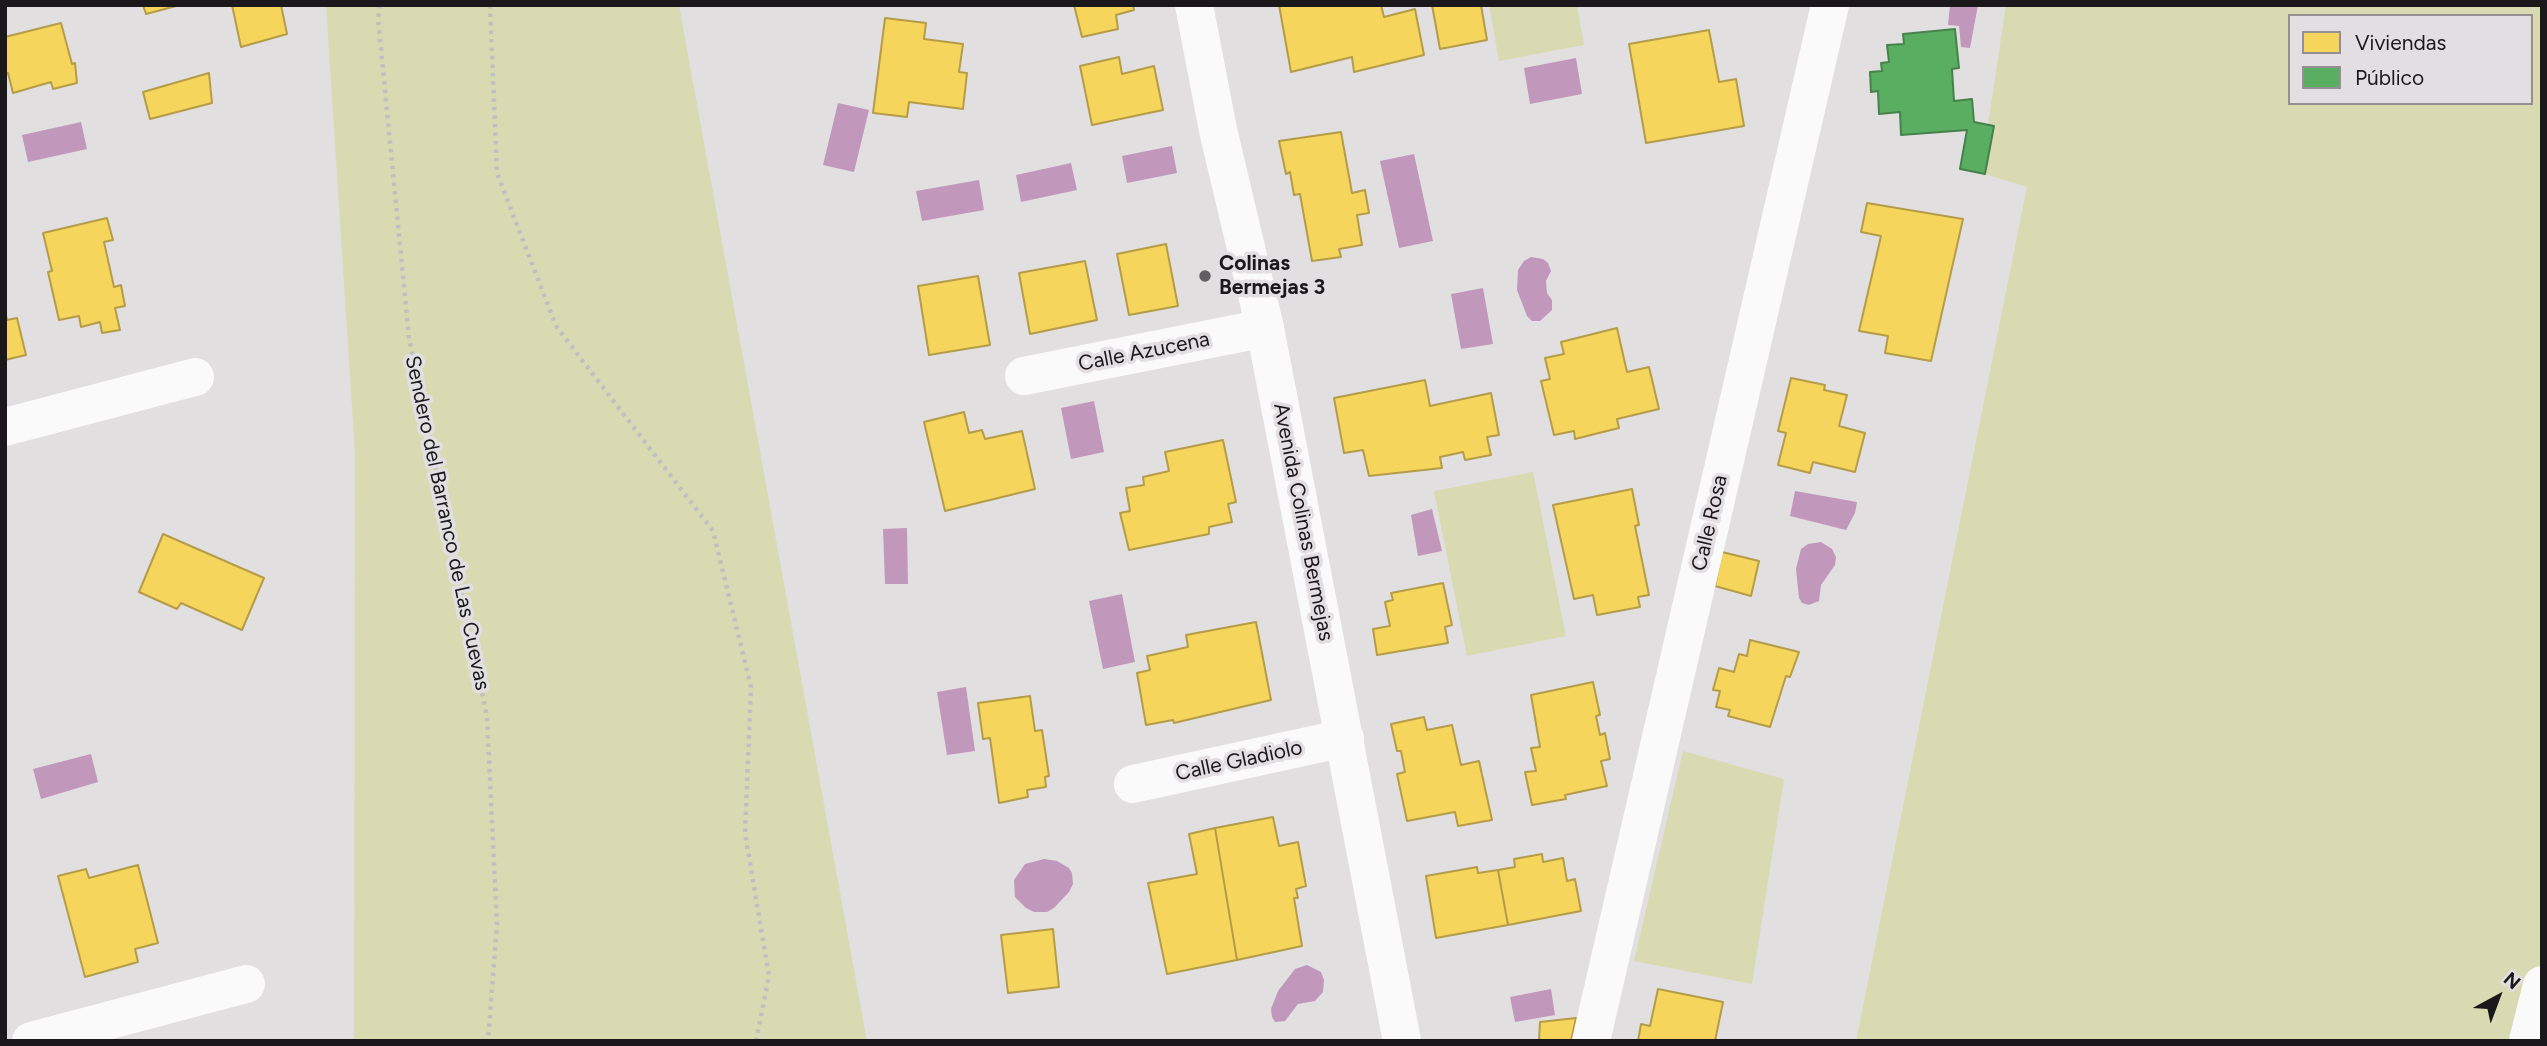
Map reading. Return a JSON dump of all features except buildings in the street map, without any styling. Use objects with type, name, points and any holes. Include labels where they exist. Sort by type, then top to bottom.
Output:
[{"type":"street","name":"Avenida Colinas Bermejas","points":[[1194,5],[1218,130],[1265,328],[1402,1041]]},
{"type":"street","name":"Calle Rosa","points":[[1591,1041],[1830,5]]},
{"type":"street","name":"Calle Azucena","points":[[1024,376],[1265,328]]},
{"type":"street","points":[[5,427],[195,377]]},
{"type":"street","name":"Calle Gladiolo","points":[[1133,784],[1345,738]]},
{"type":"street","points":[[31,1041],[246,984]]},
{"type":"street","points":[[2528,1041],[2542,985]]},
{"type":"path","name":"Sendero del Barranco de Las Cuevas","points":[[380,5],[378,18],[409,338],[487,717],[497,924],[488,1041]]},
{"type":"path","points":[[490,5],[497,173],[556,326],[713,531],[751,687],[745,833],[769,976],[756,1041]]},
{"type":"green space","points":[[326,5],[679,5],[867,1041],[354,1041],[355,454]]},
{"type":"green space","points":[[1489,5],[1577,5],[1584,45],[1499,61]]},
{"type":"green space","points":[[2006,5],[2542,5],[2542,1041],[1856,1041],[2027,187],[1985,174],[1994,126],[1988,125]]},
{"type":"green space","points":[[1533,472],[1566,636],[1467,656],[1434,491]]},
{"type":"green space","points":[[1683,751],[1784,779],[1752,984],[1634,961]]},
{"type":"shaded area","points":[[1950,5],[1978,5],[1970,48],[1961,47],[1959,26],[1948,25]]},
{"type":"shaded area","points":[[1576,58],[1582,94],[1530,104],[1524,68]]},
{"type":"shaded area","points":[[838,103],[869,110],[854,172],[823,165]]},
{"type":"shaded area","points":[[81,122],[87,149],[28,162],[22,135]]},
{"type":"shaded area","points":[[1172,146],[1177,173],[1127,183],[1122,156]]},
{"type":"shaded area","points":[[1414,154],[1433,241],[1399,248],[1380,161]]},
{"type":"shaded area","points":[[1071,163],[1077,190],[1021,202],[1016,175]]},
{"type":"shaded area","points":[[979,180],[984,210],[922,221],[916,191]]},
{"type":"shaded area","points":[[1531,257],[1543,259],[1551,271],[1546,281],[1552,310],[1540,321],[1532,321],[1527,316],[1517,290],[1518,270],[1524,261]]},
{"type":"shaded area","points":[[1483,288],[1493,344],[1461,349],[1451,294]]},
{"type":"shaded area","points":[[1094,401],[1104,452],[1071,459],[1061,408]]},
{"type":"shaded area","points":[[1795,491],[1857,502],[1855,513],[1846,530],[1790,516]]},
{"type":"shaded area","points":[[1432,509],[1442,551],[1418,556],[1411,515]]},
{"type":"shaded area","points":[[907,528],[908,584],[885,584],[883,529]]},
{"type":"shaded area","points":[[1821,542],[1832,549],[1836,557],[1835,565],[1821,585],[1819,601],[1809,605],[1802,603],[1799,598],[1796,569],[1801,549],[1808,544]]},
{"type":"shaded area","points":[[1122,594],[1135,662],[1103,669],[1089,601]]},
{"type":"shaded area","points":[[966,687],[975,751],[947,755],[937,692]]},
{"type":"shaded area","points":[[91,754],[98,782],[41,799],[33,769]]},
{"type":"shaded area","points":[[1044,859],[1057,861],[1069,868],[1073,884],[1054,908],[1047,912],[1034,912],[1015,897],[1014,880],[1025,864]]},
{"type":"shaded area","points":[[1307,965],[1321,972],[1324,980],[1323,992],[1315,1001],[1298,1004],[1285,1021],[1275,1022],[1271,1009],[1278,991],[1295,969]]},
{"type":"shaded area","points":[[1551,989],[1555,1015],[1515,1022],[1510,997]]},
{"type":"place","name":"Colinas Bermejas 3","points":[[1205,276]]}]
